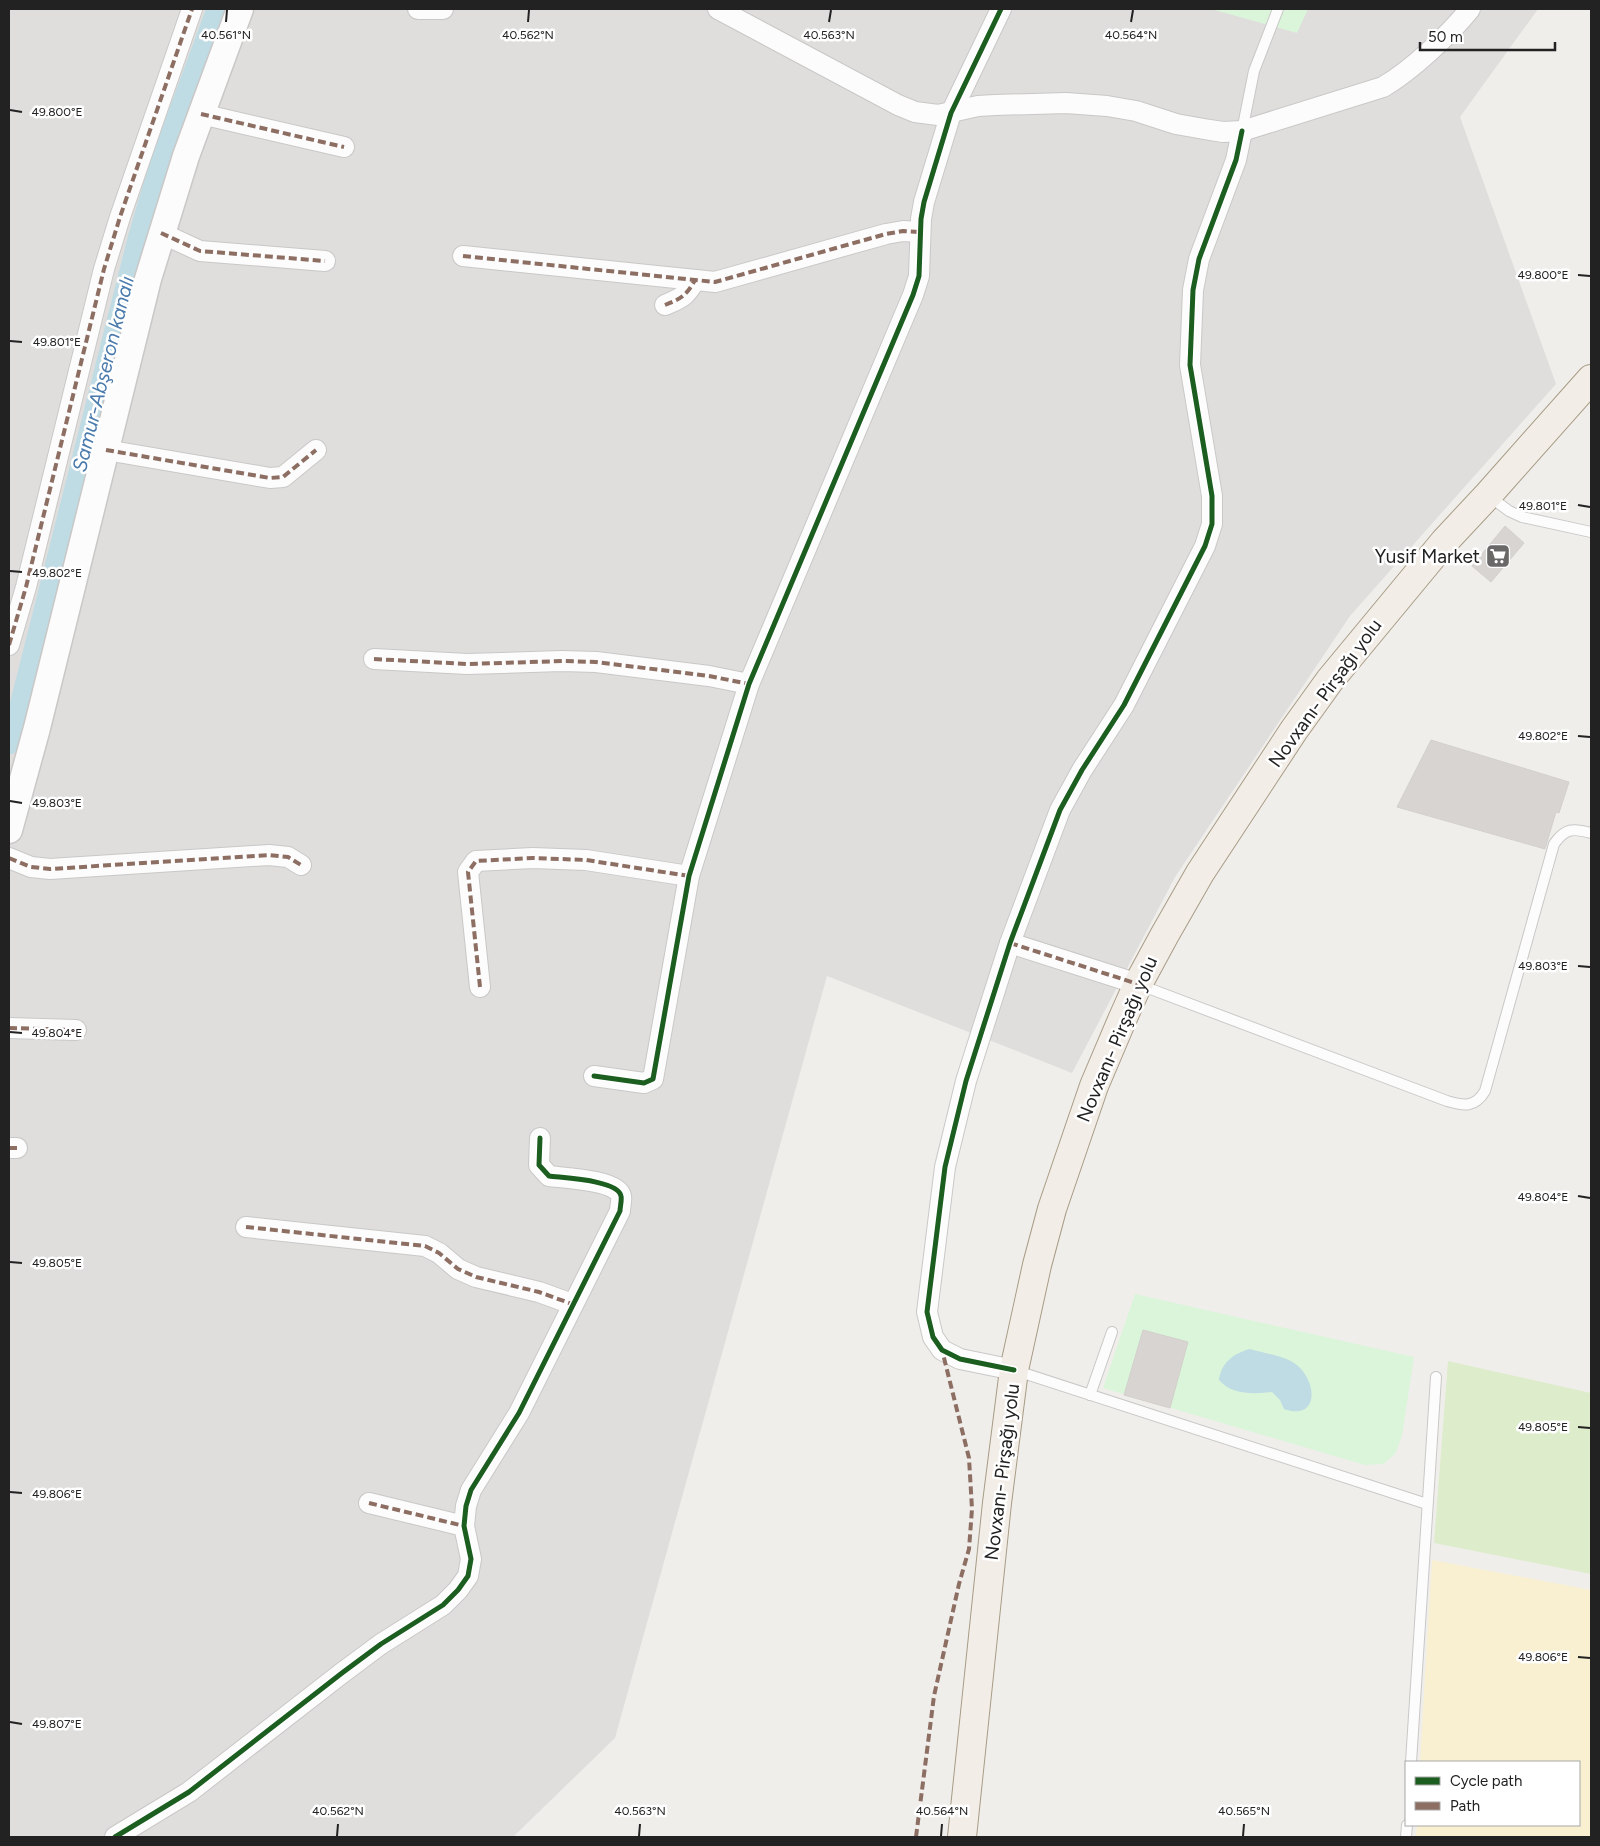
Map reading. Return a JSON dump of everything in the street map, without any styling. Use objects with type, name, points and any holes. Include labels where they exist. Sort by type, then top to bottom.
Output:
[{"type":"main road","name":"Novxanı- Pirşağı yolu","points":[[962,1837],[997,1503],[1014,1370],[1037,1265],[1052,1209],[1094,1086],[1138,984],[1200,873],[1294,730],[1330,680],[1445,541],[1591,379]]},
{"type":"street","points":[[9,641],[26,587],[104,269],[120,217],[192,9]]},
{"type":"street","points":[[9,830],[37,728],[161,233],[200,114],[240,9]]},
{"type":"street","points":[[418,9],[443,9]]},
{"type":"street","points":[[718,9],[898,105],[915,112],[928,115],[951,113],[978,106],[1066,103],[1107,106],[1136,111],[1176,124],[1223,132],[1242,131],[1383,87],[1426,53],[1470,9]]},
{"type":"street","points":[[594,1076],[644,1083],[653,1079],[689,876],[749,684],[913,295],[919,276],[920,232],[924,202],[951,113],[1001,9]]},
{"type":"street","points":[[200,114],[344,147]]},
{"type":"street","points":[[1014,1370],[960,1359],[942,1350],[933,1337],[927,1312],[945,1167],[966,1081],[1010,943],[1060,810],[1082,770],[1124,705],[1205,546],[1210,531],[1212,524],[1212,496],[1190,365],[1193,290],[1199,259],[1236,160],[1242,131]]},
{"type":"street","points":[[463,256],[715,282],[886,234],[903,231],[920,232]]},
{"type":"street","points":[[161,233],[200,250],[325,261]]},
{"type":"street","points":[[665,305],[682,298],[688,293],[695,280]]},
{"type":"street","points":[[106,450],[270,478],[283,477],[316,450]]},
{"type":"street","points":[[374,659],[467,664],[596,662],[709,676],[749,684]]},
{"type":"street","points":[[9,858],[31,866],[50,869],[269,855],[288,857],[301,865]]},
{"type":"street","points":[[480,987],[468,872],[476,861],[533,858],[586,860],[689,876]]},
{"type":"street","points":[[1010,943],[1138,984]]},
{"type":"street","points":[[9,1028],[76,1030]]},
{"type":"street","points":[[115,1837],[189,1792],[381,1644],[443,1605],[458,1590],[468,1576],[470,1559],[464,1526],[466,1506],[471,1490],[519,1413],[620,1211],[621,1196],[617,1188],[604,1183],[549,1176],[540,1164],[540,1138]]},
{"type":"street","points":[[246,1227],[425,1246],[439,1253],[458,1270],[539,1292],[572,1304]]},
{"type":"street","points":[[369,1503],[464,1526]]},
{"type":"lane","points":[[1242,131],[1254,71],[1278,9]]},
{"type":"lane","points":[[1488,495],[1509,511],[1522,517],[1591,532]]},
{"type":"lane","points":[[1138,984],[1447,1101],[1470,1105],[1480,1101],[1485,1092],[1554,844],[1561,834],[1569,830],[1581,830],[1591,833]]},
{"type":"lane","points":[[1090,1395],[1112,1332]]},
{"type":"lane","points":[[1014,1370],[1427,1504]]},
{"type":"lane","points":[[1411,1761],[1436,1377]]},
{"type":"shaded area","points":[[9,9],[1538,9],[1460,117],[1556,384],[1350,616],[1175,877],[1072,1073],[827,976],[615,1738],[513,1837],[9,1837]]},
{"type":"green space","points":[[1211,9],[1308,9],[1297,33]]},
{"type":"green space","points":[[1135,1294],[1414,1357],[1402,1436],[1395,1454],[1383,1464],[1365,1465],[1103,1388]]},
{"type":"green space","points":[[1448,1361],[1591,1393],[1591,1574],[1434,1543]]},
{"type":"sand","points":[[1432,1560],[1591,1590],[1591,1837],[1416,1837],[1417,1826],[1580,1826],[1580,1761],[1420,1761]]},
{"type":"water","points":[[1250,1349],[1288,1359],[1298,1366],[1309,1382],[1311,1399],[1309,1405],[1303,1410],[1284,1409],[1280,1400],[1272,1392],[1250,1393],[1236,1391],[1224,1385],[1219,1380],[1225,1364],[1239,1353]]},
{"type":"building","points":[[1505,526],[1524,543],[1491,582],[1472,566]]},
{"type":"building","points":[[1431,740],[1569,782],[1559,813],[1556,812],[1545,849],[1397,807]]},
{"type":"building","points":[[1143,1330],[1188,1342],[1170,1408],[1124,1395]]},
{"type":"waterway","name":"Samur-Abşeron kanalı","points":[[9,745],[137,239],[158,167],[216,9]]},
{"type":"marked path","points":[[9,645],[26,587],[104,269],[120,217],[192,9]]},
{"type":"marked path","points":[[201,114],[344,147]]},
{"type":"marked path","points":[[463,256],[715,282],[886,234],[903,231],[920,232]]},
{"type":"marked path","points":[[161,233],[200,251],[325,261]]},
{"type":"marked path","points":[[665,305],[683,296],[695,280]]},
{"type":"marked path","points":[[106,450],[270,478],[283,477],[316,450]]},
{"type":"marked path","points":[[374,659],[467,664],[562,661],[596,662],[709,676],[749,684]]},
{"type":"marked path","points":[[9,858],[31,867],[50,869],[269,855],[288,857],[301,865]]},
{"type":"marked path","points":[[480,987],[468,872],[476,861],[533,858],[586,860],[689,876]]},
{"type":"marked path","points":[[1010,943],[1138,984]]},
{"type":"marked path","points":[[9,1028],[76,1030]]},
{"type":"marked path","points":[[9,1148],[17,1148]]},
{"type":"marked path","points":[[246,1227],[425,1246],[439,1253],[458,1269],[476,1277],[539,1292],[572,1304]]},
{"type":"marked path","points":[[916,1837],[934,1696],[959,1584],[969,1549],[972,1509],[969,1458],[942,1350]]},
{"type":"marked path","points":[[369,1503],[464,1526]]},
{"type":"cycle path","points":[[594,1076],[644,1083],[653,1079],[689,876],[749,684],[913,295],[919,276],[921,219],[924,202],[951,113],[1001,9]]},
{"type":"cycle path","points":[[1014,1370],[960,1359],[942,1350],[933,1337],[927,1312],[945,1167],[966,1081],[1010,943],[1060,810],[1082,770],[1124,705],[1205,546],[1212,524],[1212,496],[1190,365],[1193,290],[1199,259],[1236,160],[1242,131]]},
{"type":"cycle path","points":[[115,1837],[189,1792],[381,1644],[443,1605],[458,1590],[468,1576],[471,1559],[464,1526],[466,1506],[471,1490],[519,1413],[620,1211],[621,1196],[618,1191],[610,1186],[589,1181],[549,1176],[539,1165],[540,1138]]},
{"type":"place","name":"Yusif Market","points":[[1498,556]]}]
